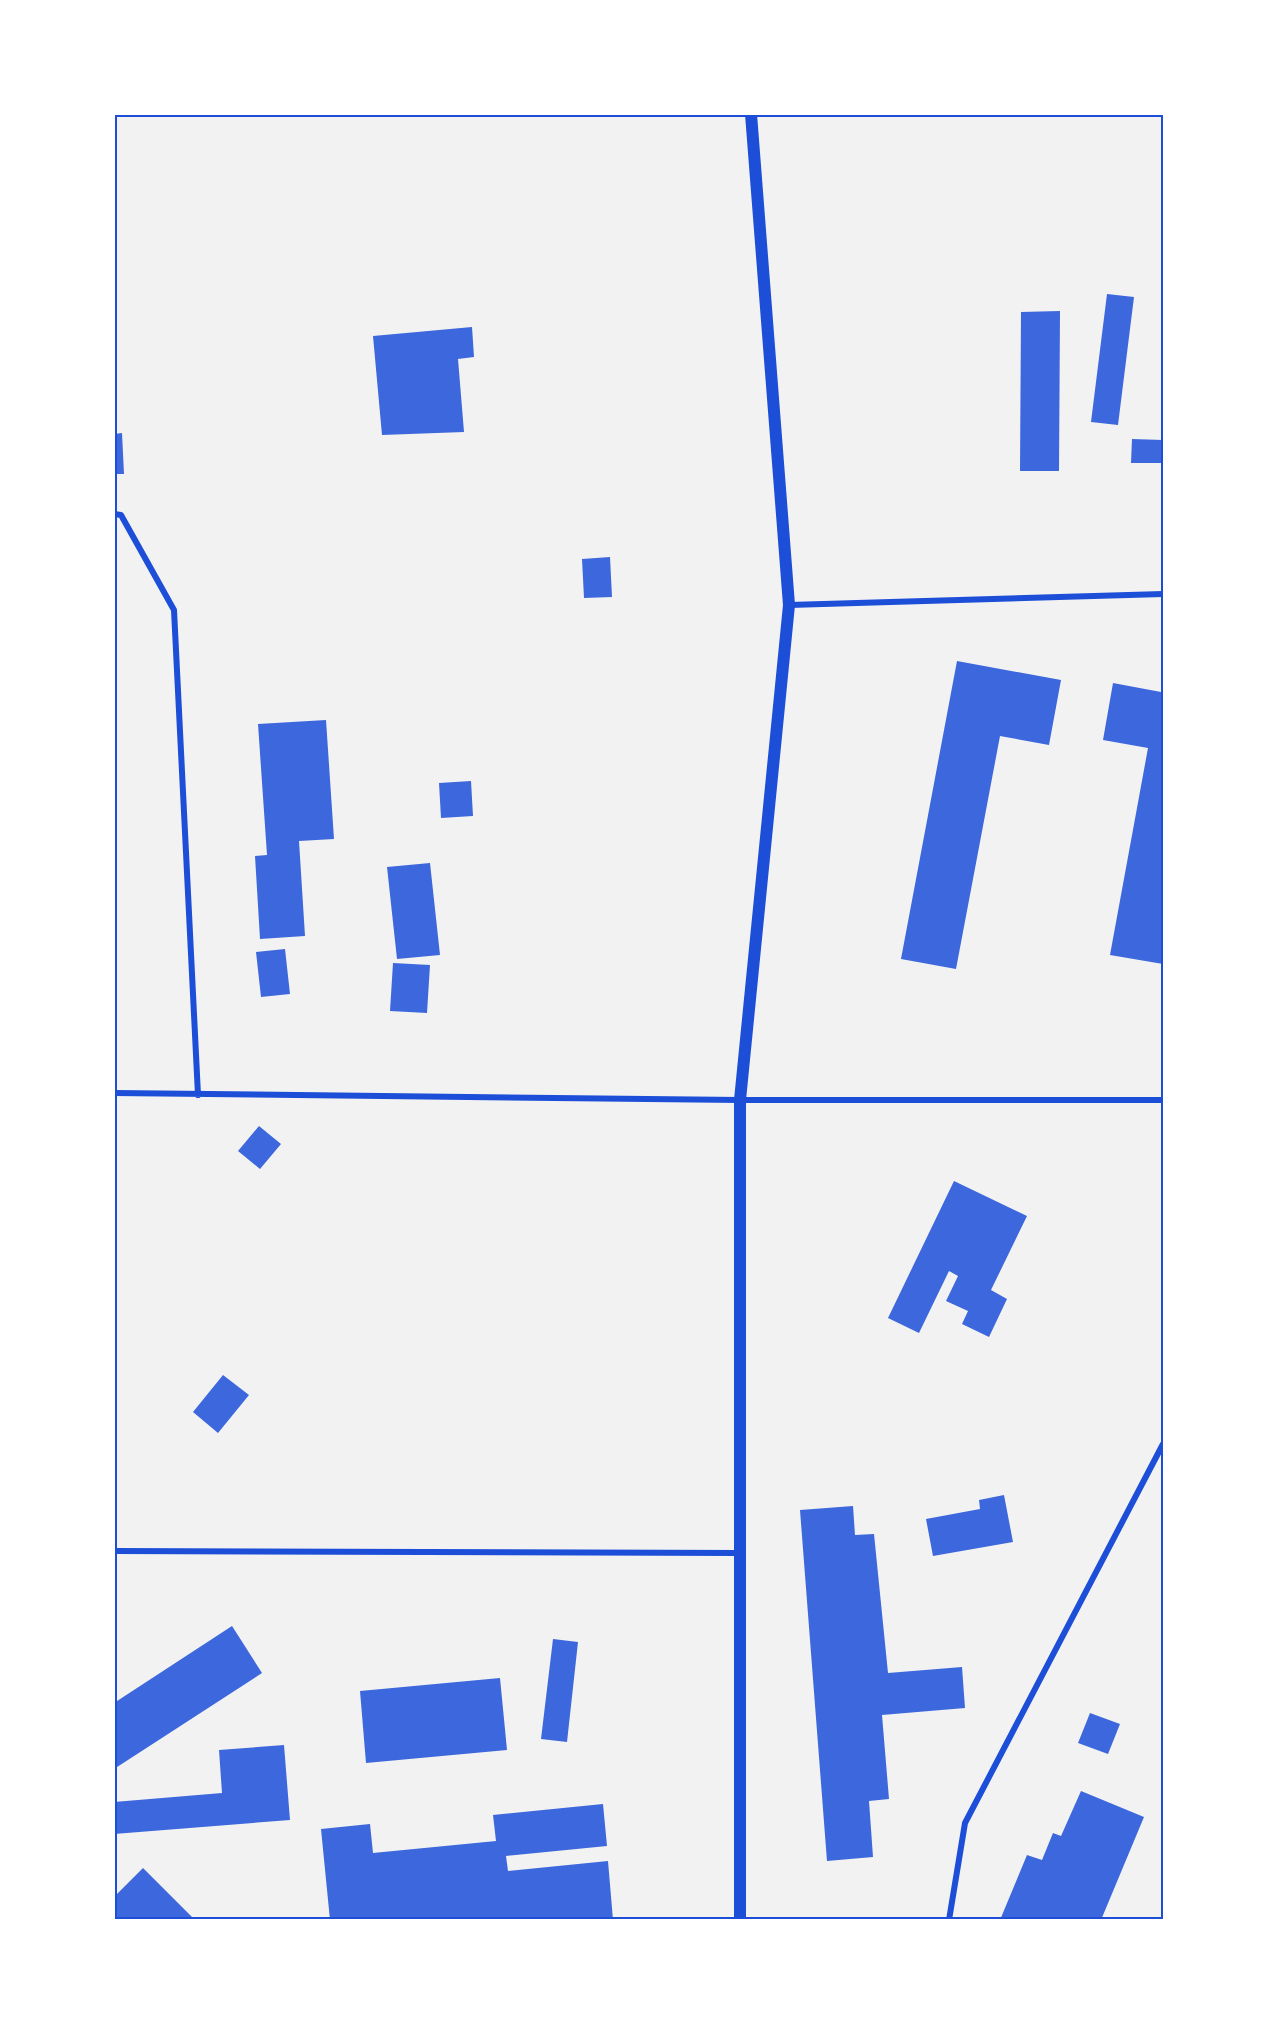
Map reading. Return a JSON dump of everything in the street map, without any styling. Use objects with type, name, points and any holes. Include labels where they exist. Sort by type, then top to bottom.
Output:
[{"type":"main road","points":[[740,1920],[740,1100],[789,605],[751,114]]},
{"type":"street","points":[[114,514],[121,515],[174,610],[198,1095]]},
{"type":"street","points":[[789,605],[1163,594]]},
{"type":"street","points":[[114,1093],[740,1100],[1163,1100]]},
{"type":"street","points":[[949,1920],[964,1823],[1163,1444]]},
{"type":"street","points":[[114,1551],[739,1553]]},
{"type":"building","points":[[1107,294],[1134,297],[1118,425],[1091,422]]},
{"type":"building","points":[[1060,311],[1059,471],[1020,471],[1021,312]]},
{"type":"building","points":[[472,327],[474,357],[458,359],[464,432],[382,435],[373,336]]},
{"type":"building","points":[[122,433],[124,474],[114,474],[114,434]]},
{"type":"building","points":[[1132,439],[1163,440],[1163,463],[1131,463]]},
{"type":"building","points":[[610,557],[612,597],[584,598],[582,559]]},
{"type":"building","points":[[957,661],[1061,680],[1049,745],[1000,736],[956,969],[901,959]]},
{"type":"building","points":[[1113,683],[1161,692],[1163,688],[1163,964],[1110,955],[1148,748],[1103,740]]},
{"type":"building","points":[[326,720],[334,839],[299,841],[305,936],[260,939],[255,856],[267,855],[258,724]]},
{"type":"building","points":[[471,781],[473,816],[441,818],[439,783]]},
{"type":"building","points":[[430,863],[440,955],[397,959],[387,867]]},
{"type":"building","points":[[285,949],[290,994],[261,997],[256,952]]},
{"type":"building","points":[[393,963],[430,965],[427,1013],[390,1011]]},
{"type":"building","points":[[259,1126],[281,1144],[260,1169],[238,1151]]},
{"type":"building","points":[[954,1181],[1027,1216],[991,1290],[1007,1299],[989,1337],[962,1324],[968,1311],[946,1301],[958,1276],[949,1271],[919,1333],[888,1318]]},
{"type":"building","points":[[223,1375],[249,1395],[218,1433],[193,1412]]},
{"type":"building","points":[[1004,1495],[1013,1542],[933,1556],[926,1519],[980,1509],[979,1500]]},
{"type":"building","points":[[853,1506],[855,1535],[874,1534],[888,1673],[962,1667],[965,1708],[882,1715],[889,1799],[869,1801],[873,1857],[827,1861],[800,1510]]},
{"type":"building","points":[[232,1626],[262,1673],[114,1769],[114,1703]]},
{"type":"building","points":[[553,1639],[578,1642],[567,1742],[541,1739]]},
{"type":"building","points":[[500,1678],[507,1750],[366,1763],[360,1691]]},
{"type":"building","points":[[1090,1713],[1120,1724],[1108,1754],[1078,1743]]},
{"type":"building","points":[[284,1745],[290,1820],[114,1834],[114,1802],[222,1793],[219,1750]]},
{"type":"building","points":[[1081,1791],[1144,1817],[1101,1920],[1000,1920],[1027,1855],[1042,1860],[1053,1833],[1061,1836]]},
{"type":"building","points":[[603,1804],[607,1846],[506,1856],[508,1871],[608,1861],[613,1920],[330,1920],[321,1829],[370,1824],[373,1853],[496,1841],[493,1815]]},
{"type":"building","points":[[143,1868],[195,1920],[114,1920],[114,1897]]}]
